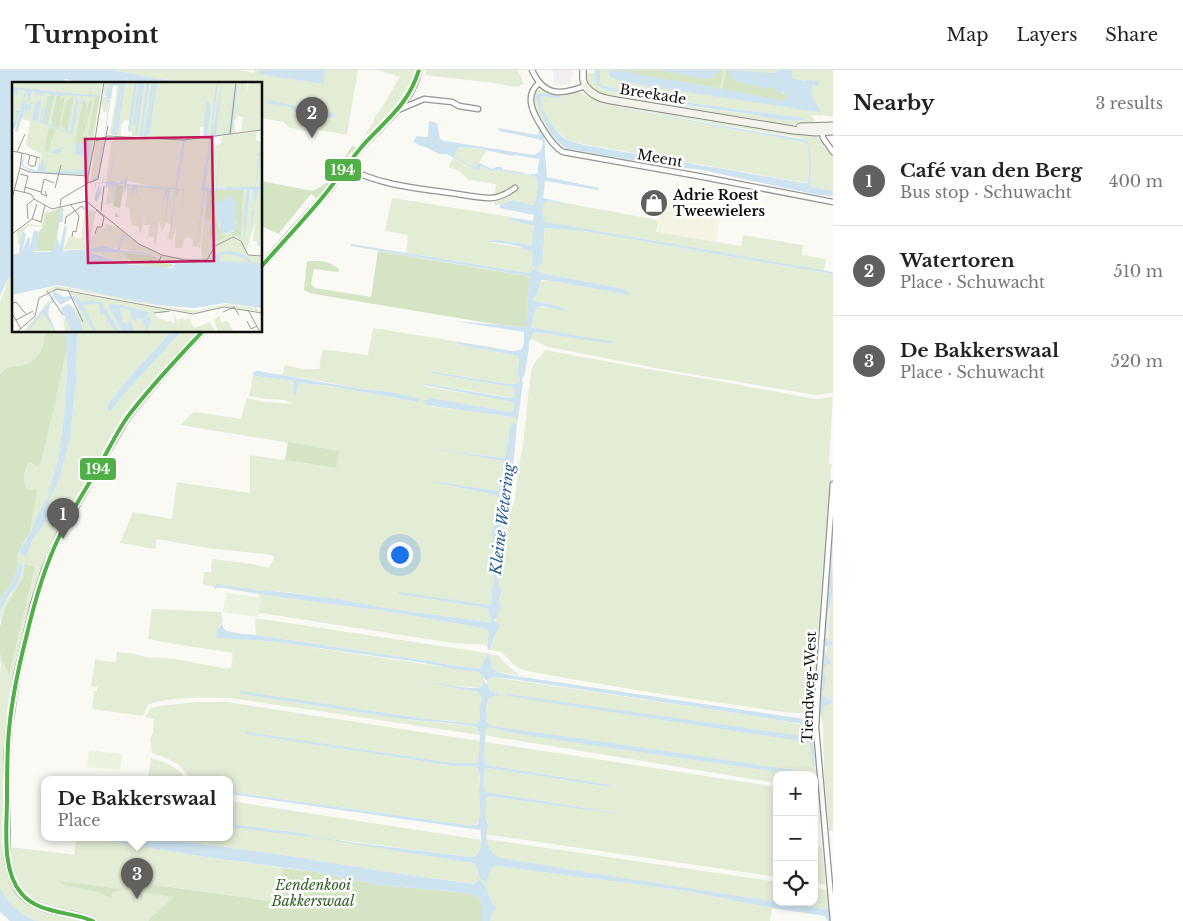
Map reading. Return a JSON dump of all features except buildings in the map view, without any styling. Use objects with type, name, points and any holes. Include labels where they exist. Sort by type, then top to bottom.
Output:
[{"type":"main road","name":"Breekade","points":[[585,86],[590,92],[602,98],[784,128],[827,129]]},
{"type":"street","points":[[532,70],[539,83],[547,89],[563,93],[585,86],[583,70]]},
{"type":"street","points":[[262,266],[322,197],[365,143],[397,111],[408,96],[418,73]]},
{"type":"street","name":"Meent","points":[[539,83],[531,93],[533,112],[549,139],[563,152],[833,202]]},
{"type":"street","points":[[397,111],[424,99],[452,102],[459,106],[478,109]]},
{"type":"street","points":[[827,129],[827,144],[833,152]]},
{"type":"street","points":[[346,167],[368,177],[388,183],[412,188],[492,198],[507,194],[515,188]]},
{"type":"street","points":[[93,921],[33,904],[20,893],[9,870],[7,856],[7,744],[18,675],[34,603],[50,555],[63,528],[125,421],[141,400],[202,332]]},
{"type":"street","name":"Tiendweg-West","points":[[833,484],[816,725],[833,921]]},
{"type":"shaded area","points":[[553,70],[573,70],[571,84],[554,85]]},
{"type":"green space","points":[[111,70],[240,70],[254,73],[255,70],[259,70],[259,73],[322,84],[325,70],[358,70],[347,135],[315,129],[314,133],[288,127],[284,122],[262,118],[262,82],[179,82]]},
{"type":"green space","points":[[378,70],[416,70],[410,88],[403,98],[369,134],[365,134],[400,77]]},
{"type":"green space","points":[[426,70],[518,70],[524,84],[516,87],[425,75]]},
{"type":"green space","points":[[597,70],[833,70],[833,117],[823,115],[811,116],[814,118],[814,124],[782,125],[601,95],[590,86],[586,73],[595,73],[600,86],[611,91],[783,120],[804,120],[804,118],[631,93],[601,85],[598,80]]},
{"type":"green space","points":[[622,70],[658,70],[708,79],[719,70],[723,70],[720,88],[640,75]]},
{"type":"green space","points":[[726,70],[730,70],[735,81],[774,89],[784,94],[787,99],[784,101],[723,89]]},
{"type":"green space","points":[[540,89],[561,95],[577,92],[598,101],[751,126],[814,134],[833,157],[833,191],[811,187],[809,146],[806,140],[801,138],[586,102],[804,142],[808,146],[809,179],[807,183],[571,142],[560,134],[551,123],[544,111],[540,98],[541,96],[561,99],[560,97],[537,94],[537,101],[553,137],[541,120],[534,105],[533,98]]},
{"type":"green space","points":[[352,146],[356,147],[356,150],[351,152],[343,166],[317,199],[311,194],[279,233],[283,236],[262,226],[262,181],[313,191],[322,186],[335,173]]},
{"type":"green space","points":[[461,146],[487,151],[475,168],[455,156],[456,151]]},
{"type":"green space","points":[[453,158],[476,171],[481,166],[491,171],[501,170],[523,175],[525,173],[536,177],[538,187],[534,207],[512,200],[500,205],[494,205],[496,184],[469,180],[459,171],[448,167]]},
{"type":"green space","points":[[392,198],[512,217],[515,218],[509,219],[534,226],[533,241],[530,245],[500,240],[489,242],[529,249],[533,253],[532,265],[535,267],[534,270],[531,270],[529,273],[406,253],[408,235],[385,231]]},
{"type":"green space","points":[[546,201],[658,220],[656,232],[741,246],[743,235],[803,245],[802,255],[826,259],[824,271],[549,223],[544,221],[542,211],[543,204]]},
{"type":"green space","points":[[663,201],[721,211],[716,242],[656,232]]},
{"type":"green space","points":[[545,228],[583,231],[833,274],[833,393],[816,395],[655,368],[548,347],[532,339],[532,334],[535,332],[556,335],[559,333],[534,328],[530,325],[533,322],[536,309],[545,307],[565,310],[532,300],[538,291],[540,282],[556,281],[628,294],[625,289],[541,273],[537,270],[542,263]]},
{"type":"green space","points":[[378,251],[527,276],[530,279],[527,321],[529,323],[524,327],[494,324],[309,293],[304,290],[307,261],[320,261],[331,264],[339,270],[338,272],[314,269],[311,284],[315,288],[371,297]]},
{"type":"green space","points":[[12,276],[12,332],[46,332],[42,346],[35,359],[26,364],[10,367],[0,374],[0,302],[8,280]]},
{"type":"green space","points":[[373,328],[497,348],[512,351],[459,342],[458,344],[518,356],[520,361],[519,377],[521,379],[518,383],[510,384],[430,371],[431,373],[512,387],[515,389],[515,397],[513,398],[425,383],[424,386],[514,403],[513,411],[510,412],[431,398],[424,400],[429,406],[518,418],[517,424],[511,423],[505,458],[449,451],[503,461],[503,477],[498,491],[437,483],[495,495],[499,498],[498,507],[503,514],[510,515],[515,498],[532,368],[545,350],[815,399],[833,397],[829,463],[832,465],[814,712],[776,711],[634,690],[520,669],[502,652],[490,650],[499,612],[500,594],[496,576],[496,555],[502,518],[497,519],[493,530],[493,553],[491,558],[494,582],[491,603],[489,605],[399,593],[487,608],[492,620],[488,622],[386,608],[304,594],[265,590],[266,595],[391,612],[487,629],[489,634],[487,645],[453,643],[261,613],[256,615],[259,594],[203,585],[204,572],[211,572],[212,559],[269,568],[274,558],[272,555],[208,548],[157,539],[155,549],[120,543],[133,512],[172,519],[177,482],[250,493],[250,455],[337,468],[339,451],[180,425],[192,413],[196,412],[241,419],[247,398],[264,402],[292,404],[285,400],[249,396],[253,376],[295,381],[295,395],[299,383],[301,383],[330,386],[416,402],[418,398],[390,392],[282,375],[285,365],[303,369],[319,369],[322,351],[368,355]]},
{"type":"green space","points":[[46,332],[66,332],[67,348],[42,459],[40,465],[35,466],[29,462],[25,472],[24,482],[27,489],[37,491],[31,532],[17,558],[18,567],[11,584],[0,601],[0,374],[10,367],[31,362],[38,355]]},
{"type":"green space","points":[[78,332],[171,332],[109,402],[107,409],[110,411],[181,332],[196,332],[122,417],[54,538],[42,567],[34,594],[15,673],[4,744],[4,851],[6,866],[24,900],[90,921],[36,921],[18,911],[0,888],[1,619],[2,608],[15,588],[21,574],[23,565],[16,562],[19,553],[26,556],[32,541],[47,519],[49,500],[60,478],[70,440],[75,386],[77,382]]},
{"type":"green space","points":[[67,348],[65,409],[58,460],[51,489],[31,532],[35,490],[27,489],[24,482],[25,472],[29,462],[35,466],[40,465]]},
{"type":"green space","points":[[288,442],[339,451],[337,468],[285,460]]},
{"type":"green space","points":[[833,560],[833,831],[829,831],[824,775],[823,724],[820,713],[823,702],[822,669],[826,661]]},
{"type":"green space","points":[[25,564],[35,567],[9,674],[0,651],[0,627],[6,606],[23,578]]},
{"type":"green space","points":[[226,593],[261,598],[258,617],[223,612]]},
{"type":"green space","points":[[152,609],[221,612],[223,621],[217,629],[217,638],[269,641],[478,672],[483,676],[484,682],[479,688],[437,684],[478,692],[482,698],[479,708],[480,718],[477,724],[418,718],[240,692],[242,694],[404,719],[477,727],[480,735],[230,698],[166,700],[148,705],[143,716],[92,709],[94,691],[97,691],[97,687],[91,686],[95,660],[116,662],[117,652],[231,668],[233,653],[148,639]]},
{"type":"green space","points":[[255,618],[487,653],[481,668],[455,666],[256,635]]},
{"type":"green space","points":[[489,654],[499,656],[519,675],[528,677],[497,672],[492,668]]},
{"type":"green space","points":[[493,677],[755,716],[815,727],[816,771],[773,771],[773,782],[483,735],[488,724],[486,715],[489,699],[493,696],[487,681]]},
{"type":"green space","points":[[195,702],[227,702],[773,786],[773,876],[484,834],[488,822],[486,816],[474,826],[233,792],[233,776],[188,776],[174,762],[152,753],[150,740],[153,733],[154,719],[145,717],[151,708],[160,706]],"holes":[[[246,733],[453,763],[479,762],[480,747],[483,744],[485,764],[609,787],[487,768],[484,773],[486,792],[608,812],[491,796],[487,797],[486,800],[486,812],[480,806],[479,774],[476,766],[455,766]]]},
{"type":"green space","points":[[89,750],[122,754],[120,770],[87,767]]},
{"type":"green space","points":[[151,758],[176,768],[184,776],[149,776]]},
{"type":"green space","points":[[233,801],[482,840],[480,843],[481,847],[475,857],[472,857],[324,838],[472,863],[475,865],[478,875],[487,883],[491,869],[497,866],[687,891],[772,908],[770,921],[490,921],[494,904],[492,904],[485,885],[179,841],[233,841],[233,827],[317,837],[302,833],[233,824]]},
{"type":"green space","points":[[485,840],[773,881],[773,901],[501,858],[493,853]]},
{"type":"green space","points":[[76,841],[111,841],[283,868],[278,902],[149,884],[141,892],[175,897],[148,921],[96,921],[49,908],[30,900],[21,890],[12,871],[9,847],[74,855]],"holes":[[[62,881],[121,889],[104,894],[66,886]]]},
{"type":"green space","points":[[818,846],[822,847],[826,885],[818,884]]},
{"type":"green space","name":"Eendenkooi Bakkerswaal","points":[[283,868],[316,872],[379,885],[475,895],[480,898],[482,905],[482,921],[148,921],[174,897],[140,892],[148,884],[277,902]]},
{"type":"green space","points":[[60,881],[122,889],[112,893],[111,898],[98,892],[66,886]]},
{"type":"green space","points":[[818,889],[828,890],[829,908],[806,906],[818,906]]},
{"type":"water","points":[[0,70],[111,70],[179,82],[79,82],[65,79],[64,82],[12,82],[12,276],[8,279],[0,296]]},
{"type":"water","points":[[259,70],[325,70],[323,84],[259,74]]},
{"type":"water","points":[[595,70],[600,70],[601,85],[631,93],[804,118],[804,120],[791,121],[611,91],[598,85]]},
{"type":"water","points":[[609,70],[620,72],[622,70],[640,75],[784,101],[787,99],[783,92],[775,92],[775,89],[769,87],[766,88],[735,81],[730,75],[729,70],[776,73],[779,70],[792,70],[792,78],[804,81],[819,81],[818,86],[812,85],[812,91],[820,111],[647,86],[610,77]]},
{"type":"water","points":[[658,70],[719,70],[713,77],[708,79]]},
{"type":"water","points":[[540,93],[560,96],[561,99],[541,96],[542,107],[552,125],[564,138],[584,145],[807,183],[809,179],[808,146],[804,142],[585,102],[807,140],[810,151],[811,187],[833,191],[833,196],[818,195],[697,169],[678,168],[567,149],[555,139],[548,128],[536,97]]},
{"type":"water","points":[[269,100],[324,110],[335,114],[335,117],[317,117],[294,112],[291,107],[268,104]]},
{"type":"water","points":[[429,121],[437,123],[440,139],[445,141],[534,155],[541,151],[542,140],[500,131],[498,128],[538,135],[538,131],[541,130],[545,137],[547,177],[599,188],[599,190],[545,181],[543,198],[560,202],[561,204],[547,201],[544,203],[542,210],[546,222],[833,272],[833,274],[583,231],[545,228],[542,263],[537,270],[541,273],[625,289],[629,295],[542,280],[538,293],[532,300],[558,306],[566,311],[541,306],[535,311],[533,322],[529,323],[527,321],[530,279],[527,276],[351,246],[351,244],[529,273],[531,270],[534,270],[535,267],[532,265],[533,253],[517,246],[487,241],[500,240],[530,245],[532,243],[534,226],[507,219],[515,218],[533,221],[534,215],[500,208],[500,205],[512,200],[534,206],[538,187],[536,177],[531,176],[531,174],[538,172],[539,159],[459,147],[455,156],[475,168],[478,163],[492,169],[502,167],[502,169],[524,173],[523,175],[501,170],[491,171],[481,166],[477,171],[447,154],[439,154],[413,142],[417,136],[428,136]]},
{"type":"water","points":[[453,321],[524,327],[528,325],[534,328],[615,342],[607,343],[535,332],[532,334],[532,339],[528,341],[524,339],[524,332]]},
{"type":"water","points":[[66,332],[78,332],[77,382],[75,386],[70,440],[60,478],[49,500],[46,521],[32,541],[26,557],[19,553],[48,496],[58,460],[65,409]]},
{"type":"water","points":[[171,332],[181,332],[122,396],[112,410],[108,411],[109,402]]},
{"type":"water","points":[[458,342],[512,351],[521,350],[523,346],[529,347],[525,373],[522,379],[517,420],[512,417],[425,405],[424,400],[431,398],[513,411],[514,404],[512,402],[424,385],[425,383],[503,397],[515,397],[515,390],[512,387],[431,373],[429,371],[509,384],[518,383],[520,380],[518,356],[458,344]]},
{"type":"water","points":[[258,371],[390,392],[419,398],[419,401],[301,383],[299,383],[295,396],[293,394],[294,381],[253,376],[253,372]]},
{"type":"water","points":[[511,423],[517,424],[514,458],[508,488],[509,496],[504,511],[499,511],[499,498],[495,495],[424,480],[498,491],[503,476],[503,461],[430,448],[505,458]]},
{"type":"water","points":[[499,514],[502,514],[502,518],[496,555],[496,576],[502,592],[499,599],[501,607],[494,620],[500,627],[490,650],[488,650],[487,645],[489,634],[487,629],[391,612],[220,587],[214,589],[216,584],[331,598],[386,608],[488,622],[492,620],[487,608],[399,594],[398,592],[489,605],[491,603],[494,582],[491,558],[494,552],[493,533]]},
{"type":"water","points":[[833,527],[833,592],[828,612],[826,638],[833,642],[832,645],[825,648],[828,660],[831,662],[826,665],[823,671],[826,677],[822,692],[823,696],[833,701],[833,703],[824,706],[823,713],[820,713],[820,687]]},
{"type":"water","points":[[16,562],[23,565],[21,575],[15,589],[9,595],[1,610],[0,619],[0,601],[11,584],[18,567]]},
{"type":"water","points":[[222,624],[227,631],[243,634],[455,666],[481,668],[487,653],[489,654],[492,668],[497,672],[509,675],[790,717],[807,719],[814,716],[814,733],[808,725],[512,679],[493,677],[487,681],[478,672],[419,662],[269,641],[216,638],[217,629]]},
{"type":"water","points":[[420,681],[479,688],[484,681],[489,686],[490,691],[499,694],[489,699],[486,709],[486,716],[490,726],[800,771],[773,771],[583,744],[488,727],[483,735],[480,735],[477,727],[384,716],[241,694],[240,691],[418,718],[477,724],[480,718],[479,708],[482,698],[478,692]]},
{"type":"water","points":[[506,694],[809,737],[811,734],[813,735],[815,766],[813,766],[810,744],[807,742],[506,696]]},
{"type":"water","points":[[246,732],[453,763],[478,762],[480,744],[483,744],[485,764],[609,785],[610,787],[487,768],[484,773],[486,792],[633,816],[491,796],[487,797],[486,812],[483,813],[480,811],[480,776],[476,766],[455,766],[246,734]]},
{"type":"water","points":[[233,792],[474,826],[478,824],[480,817],[486,816],[488,829],[484,832],[233,794]]},
{"type":"water","points":[[233,824],[302,833],[350,842],[472,857],[475,857],[480,850],[482,840],[486,839],[493,853],[501,858],[773,901],[773,906],[829,908],[829,911],[833,911],[833,913],[829,913],[830,921],[828,921],[825,916],[772,908],[687,891],[497,866],[494,866],[491,870],[487,884],[480,878],[475,865],[472,863],[342,842],[233,827]]},
{"type":"water","points":[[111,841],[179,841],[475,884],[479,879],[485,885],[492,903],[497,907],[490,921],[482,921],[482,905],[480,898],[475,895],[379,885],[316,872],[199,856]]},
{"type":"water","points":[[0,888],[15,908],[36,921],[10,921],[0,912]]},
{"type":"waterway","name":"Kleine Wetering","points":[[525,353],[530,315]]},
{"type":"waterway","name":"Kleine Wetering","points":[[482,750],[483,729]]},
{"type":"waterway","name":"Kleine Wetering","points":[[483,807],[484,845]]},
{"type":"transit line","name":"194","points":[[262,266],[322,198],[365,143],[403,102],[419,70]]},
{"type":"transit line","name":"194","points":[[93,921],[36,905],[21,893],[10,872],[6,847],[7,755],[16,681],[40,584],[67,521],[126,419],[153,385],[202,332]]},
{"type":"place","name":"Watertoren","points":[[312,138]]},
{"type":"place","name":"Adrie Roest Tweewielers","points":[[654,203]]},
{"type":"place","name":"Café van den Berg","points":[[63,539]]},
{"type":"place","name":"De Bakkerswaal","points":[[137,899]]}]
